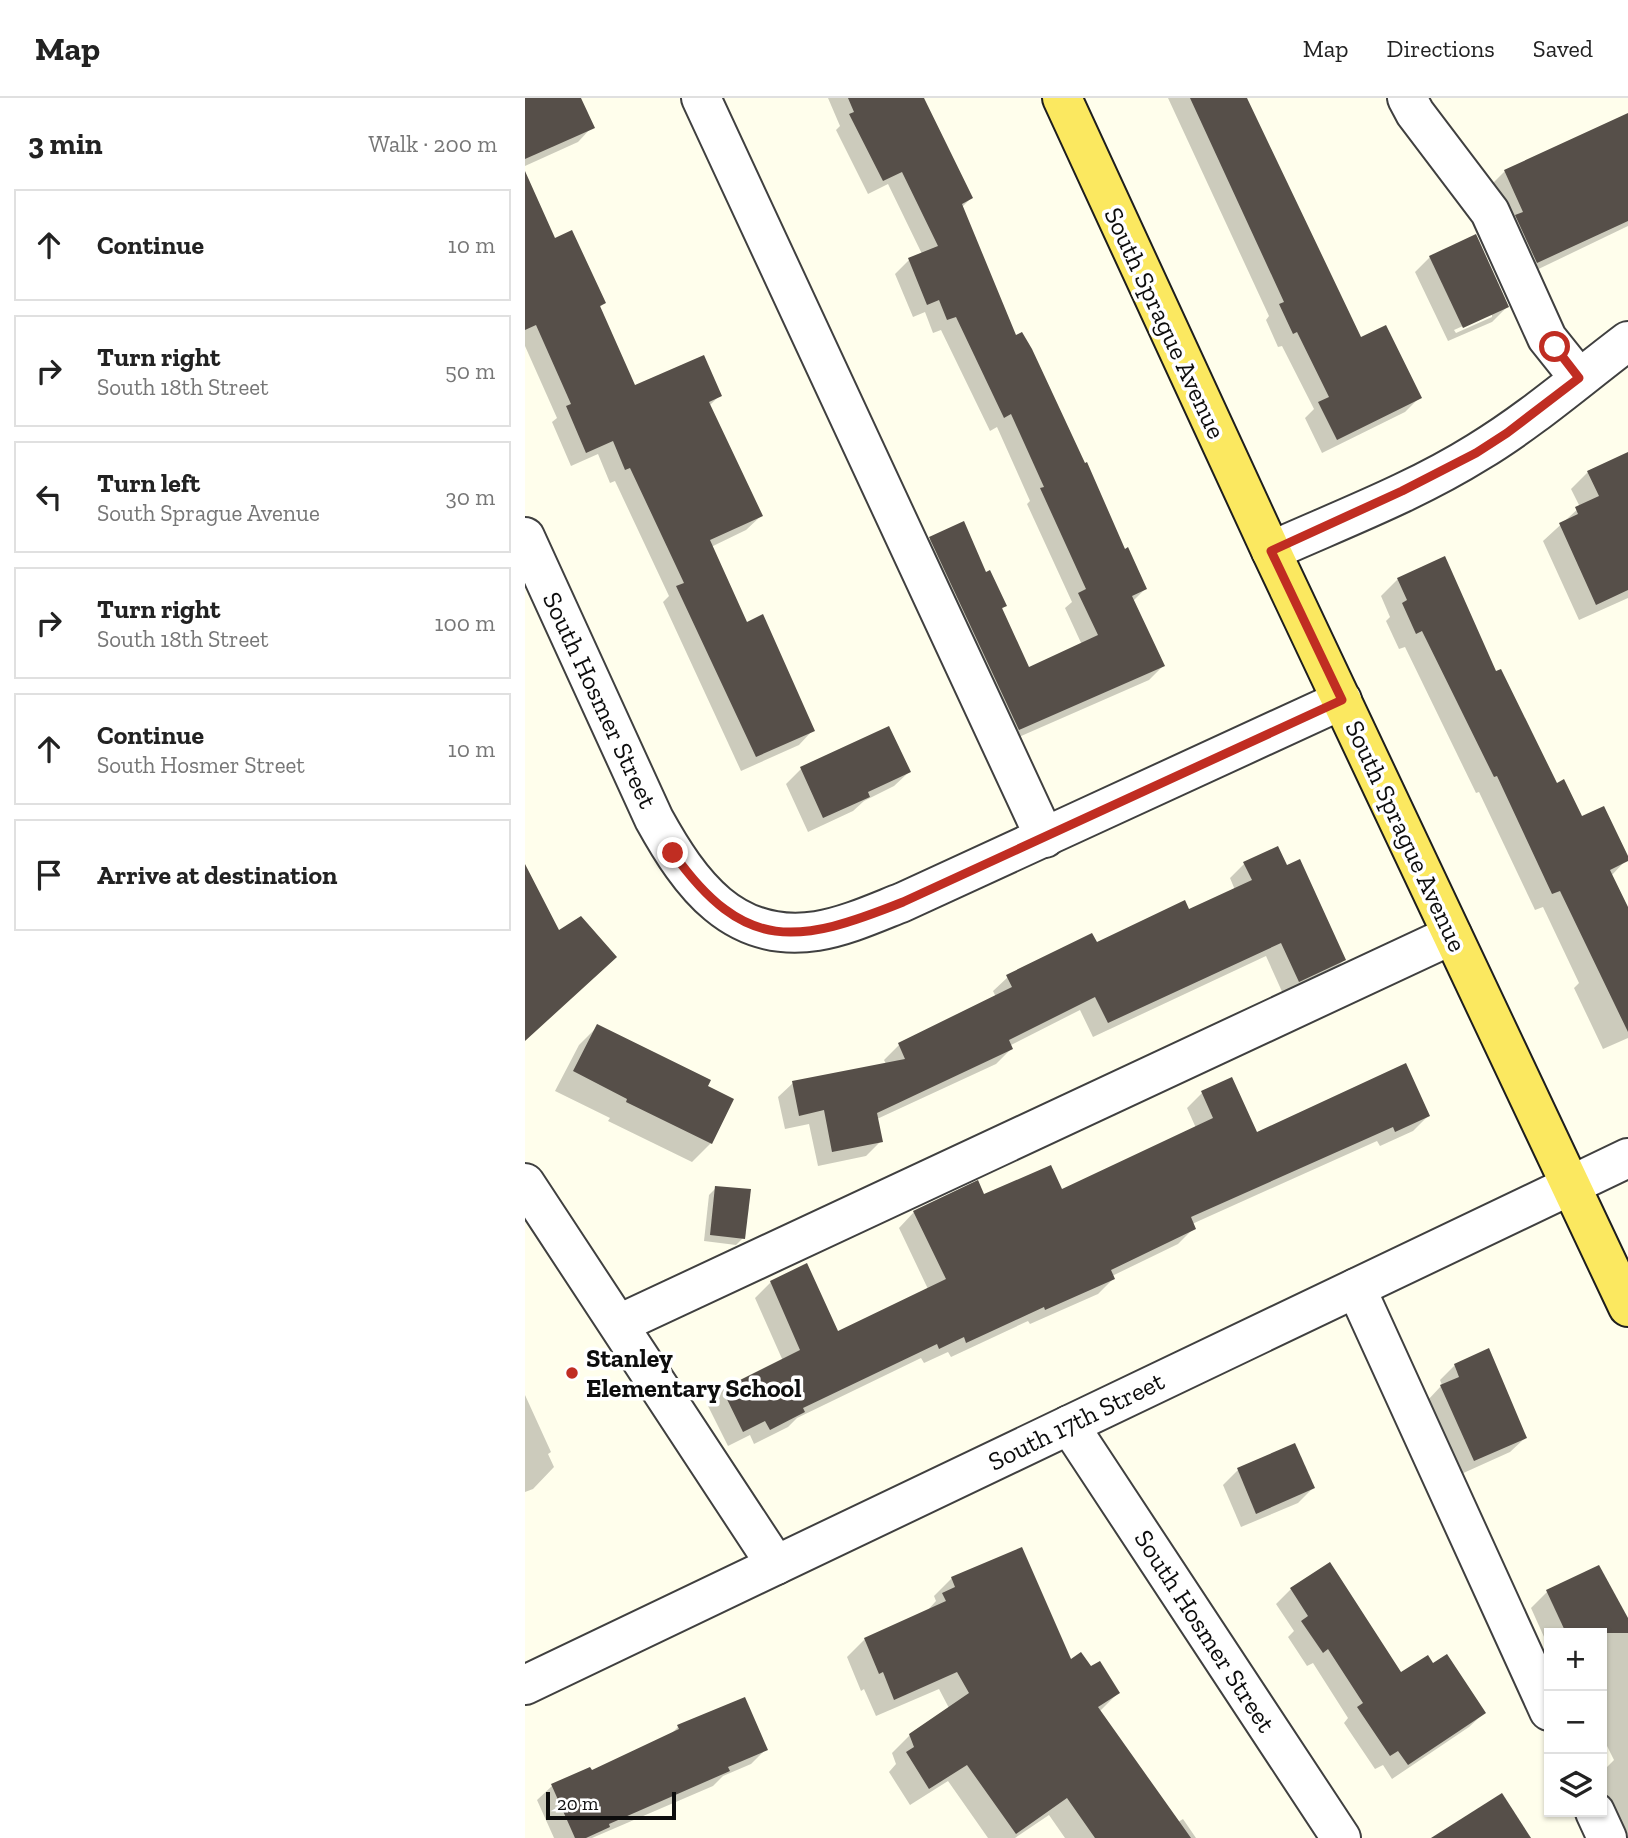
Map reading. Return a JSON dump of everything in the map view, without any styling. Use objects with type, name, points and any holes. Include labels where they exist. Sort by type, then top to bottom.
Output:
[{"type":"main road","name":"South Sprague Avenue","points":[[1062,98],[1271,551],[1628,1307]]},
{"type":"street","points":[[701,98],[1045,838]]},
{"type":"street","points":[[1407,98],[1415,113],[1490,212],[1548,338],[1579,378]]},
{"type":"street","points":[[1271,551],[1402,491],[1476,453],[1507,433],[1628,341]]},
{"type":"street","name":"South Hosmer Street","points":[[525,537],[654,819],[673,853],[694,883],[715,903],[760,929],[785,934],[817,931],[855,922],[1045,838],[1342,700]]},
{"type":"street","points":[[619,1324],[1452,935]]},
{"type":"street","name":"South 17th Street","points":[[525,1685],[1628,1158]]},
{"type":"street","points":[[525,1183],[776,1565]]},
{"type":"street","points":[[1356,1288],[1544,1700]]},
{"type":"street","name":"South Hosmer Street","points":[[1069,1425],[1341,1838]]},
{"type":"street","points":[[1598,1817],[1608,1838]]},
{"type":"building","points":[[525,98],[581,98],[595,128],[525,159]]},
{"type":"building","points":[[848,98],[924,98],[973,198],[962,204],[1016,335],[1022,332],[1032,349],[1085,463],[1087,462],[1125,549],[1128,547],[1147,589],[1132,596],[1165,666],[1019,730],[929,537],[964,521],[986,572],[990,570],[1007,606],[1002,608],[1029,667],[1098,635],[1078,593],[1086,589],[1040,488],[1044,487],[1011,414],[1004,418],[956,317],[947,320],[939,300],[927,305],[908,258],[938,246],[902,172],[883,181],[849,114],[854,112]]},
{"type":"building","points":[[1190,98],[1247,98],[1361,337],[1386,325],[1422,398],[1337,440],[1318,402],[1329,397],[1297,332],[1293,334],[1279,304],[1284,302]]},
{"type":"building","points":[[1628,113],[1628,221],[1537,263],[1515,215],[1523,212],[1504,170]]},
{"type":"building","points":[[525,171],[555,238],[572,230],[606,303],[600,306],[635,385],[704,355],[722,396],[709,402],[763,516],[710,540],[747,622],[763,614],[815,731],[756,757],[676,586],[684,583],[630,468],[625,470],[613,441],[586,453],[566,406],[571,404],[536,325],[525,330]]},
{"type":"building","points":[[1476,234],[1509,307],[1463,328],[1429,256]]},
{"type":"building","points":[[1628,452],[1628,590],[1596,605],[1559,523],[1578,514],[1575,507],[1599,496],[1587,471]]},
{"type":"building","points":[[1445,556],[1496,671],[1501,669],[1557,783],[1564,779],[1582,816],[1604,806],[1628,856],[1628,861],[1610,870],[1628,907],[1628,1032],[1560,891],[1552,894],[1497,776],[1494,777],[1422,631],[1416,634],[1402,603],[1407,600],[1397,578]]},
{"type":"building","points":[[889,726],[911,772],[868,792],[870,797],[823,818],[800,767]]},
{"type":"building","points":[[1278,846],[1287,865],[1300,859],[1346,960],[1299,982],[1281,943],[1108,1023],[1095,997],[1009,1040],[1013,1049],[877,1113],[883,1142],[832,1152],[824,1110],[799,1116],[792,1081],[905,1059],[898,1043],[1012,987],[1006,975],[1092,933],[1097,942],[1185,900],[1189,909],[1252,880],[1243,862]]},
{"type":"building","points":[[525,864],[559,930],[581,916],[617,957],[525,1041]]},
{"type":"building","points":[[597,1024],[711,1080],[708,1086],[734,1099],[712,1144],[626,1102],[627,1099],[573,1071]]},
{"type":"building","points":[[1406,1063],[1430,1116],[1395,1132],[1393,1127],[1191,1217],[1196,1229],[1111,1270],[1115,1279],[1045,1310],[1044,1307],[966,1343],[964,1337],[939,1349],[937,1344],[803,1408],[805,1412],[770,1430],[765,1421],[743,1432],[722,1389],[800,1350],[770,1281],[807,1263],[838,1331],[946,1279],[913,1211],[978,1180],[984,1194],[1051,1165],[1062,1189],[1213,1118],[1201,1091],[1232,1077],[1257,1132]]},
{"type":"building","points":[[715,1186],[751,1189],[745,1239],[710,1235]]},
{"type":"building","points":[[1489,1348],[1527,1438],[1474,1461],[1440,1385],[1459,1377],[1454,1364]]},
{"type":"building","points":[[1295,1443],[1315,1488],[1256,1514],[1237,1468]]},
{"type":"building","points":[[1022,1547],[1071,1659],[1081,1652],[1091,1666],[1100,1661],[1120,1693],[1098,1707],[1191,1838],[1095,1838],[1067,1798],[1016,1834],[967,1765],[929,1789],[906,1752],[914,1747],[909,1734],[969,1693],[957,1672],[894,1700],[883,1672],[879,1674],[864,1638],[946,1601],[942,1593],[955,1587],[951,1577]]},
{"type":"building","points":[[1330,1562],[1401,1672],[1428,1655],[1433,1663],[1447,1654],[1486,1713],[1408,1765],[1398,1751],[1390,1756],[1357,1707],[1363,1703],[1328,1649],[1323,1653],[1301,1621],[1308,1616],[1290,1588]]},
{"type":"building","points":[[1599,1565],[1628,1618],[1628,1633],[1607,1633],[1607,1628],[1564,1628],[1546,1590]]},
{"type":"building","points":[[745,1697],[768,1750],[728,1767],[730,1771],[609,1824],[610,1827],[586,1838],[575,1838],[551,1784],[590,1767],[592,1770],[679,1729],[677,1725]]},
{"type":"building","points":[[1502,1793],[1531,1838],[1431,1838]]},
{"type":"place","name":"Stanley Elementary School","points":[[572,1373]]},
{"type":"route","points":[[673,853],[694,883],[715,903],[760,929],[785,934],[817,931],[855,922],[903,902],[1342,700],[1271,551],[1447,470],[1507,433],[1579,378],[1555,347]]}]
